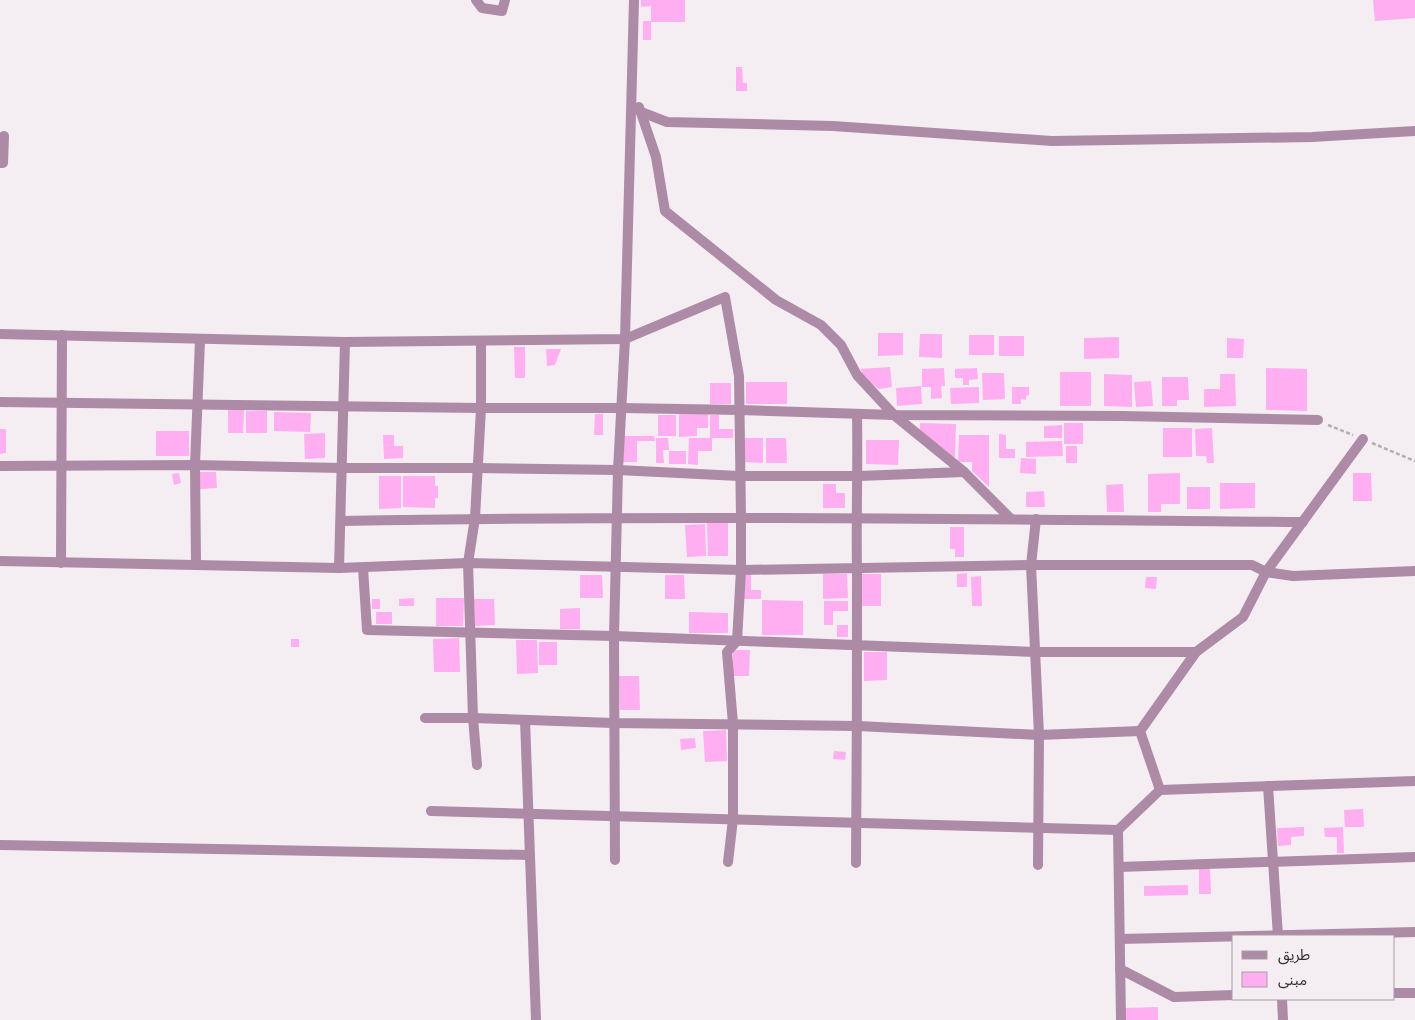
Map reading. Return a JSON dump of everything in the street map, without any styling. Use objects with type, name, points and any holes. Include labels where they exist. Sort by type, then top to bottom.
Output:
[{"type":"street","points":[[476,0],[482,8],[502,12],[505,0]]},
{"type":"street","points":[[615,860],[614,636],[616,519],[625,339],[634,0]]},
{"type":"street","points":[[632,85],[656,157],[666,211],[776,300],[821,325],[842,346],[857,375],[894,415],[964,472],[1012,519]]},
{"type":"street","points":[[641,112],[668,122],[833,126],[1052,141],[1312,137],[1415,131]]},
{"type":"street","points":[[0,163],[3,163],[4,136]]},
{"type":"street","points":[[0,334],[345,342],[625,339],[725,297],[739,376],[741,570],[737,641],[727,652],[732,724],[733,819],[728,862]]},
{"type":"street","points":[[61,563],[62,335]]},
{"type":"street","points":[[196,564],[195,465],[200,340]]},
{"type":"street","points":[[477,765],[473,718],[468,563],[475,518],[481,408],[481,341]]},
{"type":"street","points":[[340,568],[345,342]]},
{"type":"street","points":[[0,402],[343,407],[622,408],[894,415],[1122,416],[1318,420]]},
{"type":"street","points":[[856,863],[858,726],[856,568],[859,476],[857,414]]},
{"type":"street","points":[[1140,731],[1196,652],[1243,617],[1266,572],[1363,439]]},
{"type":"street","points":[[0,466],[195,465],[477,468],[618,470],[739,476],[859,476],[964,472]]},
{"type":"street","points":[[341,521],[475,518],[857,518],[1303,522]]},
{"type":"street","points":[[1036,519],[1032,566],[1039,735],[1038,866]]},
{"type":"street","points":[[0,562],[340,568],[468,563],[741,570],[1252,565],[1266,572],[1292,576],[1415,571]]},
{"type":"street","points":[[363,568],[367,630],[614,636],[1035,652],[1196,652]]},
{"type":"street","points":[[425,718],[614,723],[858,726],[1039,735],[1140,731]]},
{"type":"street","points":[[525,720],[536,1020]]},
{"type":"street","points":[[1140,731],[1160,790]]},
{"type":"street","points":[[431,810],[1118,830],[1160,790],[1415,781]]},
{"type":"street","points":[[1268,786],[1278,935]]},
{"type":"street","points":[[1118,830],[1121,1020]]},
{"type":"street","points":[[0,845],[530,856]]},
{"type":"street","points":[[1119,867],[1415,857]]},
{"type":"street","points":[[1312,935],[1415,932]]},
{"type":"street","points":[[1120,939],[1232,937]]},
{"type":"street","points":[[1120,969],[1174,997],[1232,995]]},
{"type":"street","points":[[1395,993],[1415,993]]},
{"type":"street","points":[[1282,1000],[1283,1020]]},
{"type":"building","points":[[641,0],[685,0],[685,22],[651,22],[651,6],[641,7]]},
{"type":"building","points":[[1373,0],[1415,0],[1415,18],[1375,21]]},
{"type":"building","points":[[643,21],[651,21],[651,40],[643,40]]},
{"type":"building","points":[[736,67],[742,67],[743,83],[747,83],[747,91],[736,91]]},
{"type":"building","points":[[878,333],[903,333],[903,355],[878,356]]},
{"type":"building","points":[[920,334],[942,334],[942,358],[919,357]]},
{"type":"building","points":[[969,335],[994,335],[994,355],[969,355]]},
{"type":"building","points":[[999,336],[1024,336],[1024,356],[999,356]]},
{"type":"building","points":[[1119,337],[1119,358],[1084,359],[1084,338]]},
{"type":"building","points":[[1227,338],[1244,339],[1243,358],[1227,358]]},
{"type":"building","points":[[514,347],[525,347],[525,378],[515,378]]},
{"type":"building","points":[[546,349],[561,349],[555,365],[547,366]]},
{"type":"building","points":[[890,367],[892,387],[879,389],[862,377],[861,369]]},
{"type":"building","points":[[944,368],[945,386],[941,386],[942,398],[931,399],[931,387],[922,387],[922,369]]},
{"type":"building","points":[[977,368],[978,379],[969,380],[969,385],[963,385],[963,378],[955,378],[955,369]]},
{"type":"building","points":[[1266,368],[1307,369],[1307,411],[1266,410]]},
{"type":"building","points":[[1060,372],[1091,372],[1091,406],[1060,406]]},
{"type":"building","points":[[982,373],[1004,373],[1005,399],[983,400]]},
{"type":"building","points":[[1104,374],[1132,375],[1132,407],[1104,406]]},
{"type":"building","points":[[1220,374],[1235,374],[1236,406],[1204,407],[1204,389],[1220,389]]},
{"type":"building","points":[[1162,377],[1188,377],[1189,400],[1177,400],[1177,406],[1162,406]]},
{"type":"building","points":[[1151,381],[1153,406],[1136,407],[1134,382]]},
{"type":"building","points":[[746,382],[787,382],[787,404],[746,404]]},
{"type":"building","points":[[710,383],[731,383],[731,404],[710,404]]},
{"type":"building","points":[[921,386],[922,404],[897,406],[896,388]]},
{"type":"building","points":[[979,387],[979,403],[951,404],[950,388]]},
{"type":"building","points":[[1012,387],[1029,387],[1029,395],[1026,396],[1026,400],[1021,399],[1021,404],[1012,404]]},
{"type":"building","points":[[228,410],[244,410],[243,433],[228,433]]},
{"type":"building","points":[[246,411],[267,411],[267,433],[246,433]]},
{"type":"building","points":[[274,412],[311,413],[310,432],[274,431]]},
{"type":"building","points":[[595,414],[603,414],[603,435],[594,435]]},
{"type":"building","points":[[679,414],[708,414],[708,428],[697,428],[697,436],[679,437]]},
{"type":"building","points":[[658,415],[676,415],[676,436],[658,436]]},
{"type":"building","points":[[710,415],[719,415],[719,429],[733,429],[733,438],[712,438],[712,451],[698,451],[698,465],[688,464],[689,438],[710,438]]},
{"type":"building","points":[[920,423],[956,424],[955,458],[920,431]]},
{"type":"building","points":[[1064,423],[1083,423],[1083,444],[1064,444]]},
{"type":"building","points":[[1062,425],[1062,438],[1044,438],[1044,426]]},
{"type":"building","points":[[1163,428],[1192,428],[1192,457],[1163,457]]},
{"type":"building","points":[[1212,428],[1214,463],[1207,463],[1206,456],[1196,456],[1195,429]]},
{"type":"building","points":[[0,429],[6,429],[6,453],[0,454]]},
{"type":"building","points":[[156,431],[189,431],[189,456],[156,456]]},
{"type":"building","points":[[325,433],[325,458],[305,459],[304,434]]},
{"type":"building","points":[[999,434],[1006,435],[1006,449],[1015,449],[1015,458],[999,458]]},
{"type":"building","points":[[383,435],[394,435],[394,446],[403,446],[403,458],[384,459]]},
{"type":"building","points":[[959,435],[989,435],[989,487],[972,471],[972,462],[958,462]]},
{"type":"building","points":[[623,436],[654,436],[655,441],[637,441],[637,462],[623,462]]},
{"type":"building","points":[[656,438],[668,438],[669,450],[663,450],[664,463],[656,463]]},
{"type":"building","points":[[744,438],[763,438],[763,463],[744,462]]},
{"type":"building","points":[[766,438],[786,438],[787,463],[766,463]]},
{"type":"building","points":[[866,440],[899,440],[898,465],[866,464]]},
{"type":"building","points":[[1062,441],[1063,456],[1026,457],[1026,442]]},
{"type":"building","points":[[1066,446],[1077,446],[1077,463],[1066,463]]},
{"type":"building","points":[[669,451],[686,451],[686,464],[669,464]]},
{"type":"building","points":[[1021,458],[1036,459],[1036,474],[1020,473]]},
{"type":"building","points":[[200,472],[216,472],[217,488],[200,489]]},
{"type":"building","points":[[179,473],[181,483],[174,485],[172,474]]},
{"type":"building","points":[[1180,473],[1180,504],[1161,504],[1161,512],[1148,512],[1148,474]]},
{"type":"building","points":[[1353,473],[1371,473],[1372,501],[1353,501]]},
{"type":"building","points":[[379,476],[401,476],[401,508],[379,509]]},
{"type":"building","points":[[403,476],[435,476],[435,486],[438,486],[438,498],[435,498],[435,508],[403,507]]},
{"type":"building","points":[[1220,483],[1255,483],[1255,508],[1220,509]]},
{"type":"building","points":[[823,484],[836,484],[836,493],[845,493],[845,508],[823,508]]},
{"type":"building","points":[[1123,484],[1124,512],[1107,512],[1106,485]]},
{"type":"building","points":[[1187,487],[1210,487],[1210,509],[1187,509]]},
{"type":"building","points":[[1044,491],[1045,507],[1026,507],[1026,492]]},
{"type":"building","points":[[707,523],[728,523],[728,556],[708,556]]},
{"type":"building","points":[[705,524],[706,556],[687,557],[685,525]]},
{"type":"building","points":[[950,527],[964,527],[964,557],[955,557],[955,549],[950,549]]},
{"type":"building","points":[[967,573],[967,587],[957,587],[957,574]]},
{"type":"building","points":[[744,574],[751,574],[751,590],[761,590],[761,599],[744,599]]},
{"type":"building","points":[[823,574],[847,574],[848,598],[823,599]]},
{"type":"building","points":[[861,574],[881,574],[881,606],[861,606]]},
{"type":"building","points":[[580,575],[602,575],[603,598],[580,598]]},
{"type":"building","points":[[665,575],[684,575],[685,599],[665,599]]},
{"type":"building","points":[[981,576],[982,606],[972,606],[971,577]]},
{"type":"building","points":[[1146,577],[1157,577],[1156,589],[1145,588]]},
{"type":"building","points":[[414,598],[414,606],[399,606],[399,599]]},
{"type":"building","points":[[436,598],[464,598],[463,626],[436,626]]},
{"type":"building","points":[[372,599],[380,599],[380,609],[372,609]]},
{"type":"building","points":[[474,599],[494,599],[495,625],[475,626]]},
{"type":"building","points":[[762,600],[803,601],[803,635],[762,635]]},
{"type":"building","points":[[824,601],[848,601],[848,611],[833,611],[833,625],[824,625]]},
{"type":"building","points":[[580,608],[580,629],[560,629],[560,609]]},
{"type":"building","points":[[376,612],[392,612],[392,624],[376,624]]},
{"type":"building","points":[[689,612],[728,613],[728,633],[689,633]]},
{"type":"building","points":[[837,625],[848,625],[848,637],[837,637]]},
{"type":"building","points":[[459,638],[460,672],[434,672],[433,639]]},
{"type":"building","points":[[291,639],[299,639],[299,647],[291,647]]},
{"type":"building","points":[[516,640],[537,640],[538,673],[517,674]]},
{"type":"building","points":[[539,642],[557,642],[557,665],[539,665]]},
{"type":"building","points":[[733,650],[750,650],[749,676],[733,676]]},
{"type":"building","points":[[864,652],[887,652],[887,680],[864,681]]},
{"type":"building","points":[[619,676],[639,676],[640,710],[620,710]]},
{"type":"building","points":[[726,730],[727,761],[705,762],[703,731]]},
{"type":"building","points":[[695,738],[696,748],[681,750],[680,739]]},
{"type":"building","points":[[834,751],[846,752],[845,760],[833,759]]},
{"type":"building","points":[[1363,809],[1364,827],[1345,827],[1344,810]]},
{"type":"building","points":[[1304,827],[1304,836],[1291,837],[1291,845],[1278,846],[1277,828]]},
{"type":"building","points":[[1343,827],[1344,853],[1337,853],[1337,837],[1325,837],[1324,828]]},
{"type":"building","points":[[1210,868],[1211,894],[1199,894],[1199,869]]},
{"type":"building","points":[[1188,885],[1188,895],[1144,896],[1144,886]]},
{"type":"building","points":[[1158,1007],[1158,1020],[1125,1020],[1125,1008]]}]
